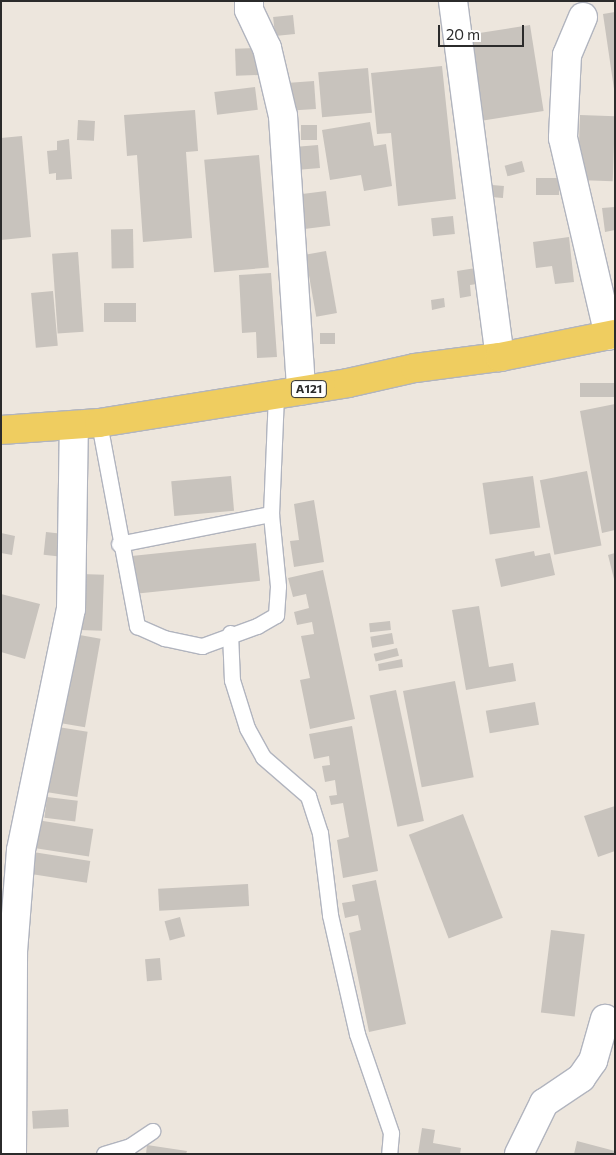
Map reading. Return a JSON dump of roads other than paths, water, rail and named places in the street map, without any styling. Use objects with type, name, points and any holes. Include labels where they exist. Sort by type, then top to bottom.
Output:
[{"type":"main road","name":"A121","points":[[1,430],[86,424],[289,393],[415,368],[500,356],[612,335]]},
{"type":"street","points":[[249,1],[249,10],[267,48],[283,116],[289,393]]},
{"type":"street","points":[[453,1],[500,356]]},
{"type":"street","points":[[583,17],[567,54],[563,138],[612,335]]},
{"type":"street","points":[[12,1154],[13,952],[21,850],[70,609],[86,424]]},
{"type":"street","points":[[519,1154],[544,1103],[581,1078],[593,1061],[606,1019]]},
{"type":"lane","points":[[86,424],[119,544],[137,626],[164,638],[202,646],[230,633],[257,626],[276,615],[278,586],[271,514],[289,393]]},
{"type":"lane","points":[[119,544],[271,514]]},
{"type":"lane","points":[[230,633],[232,680],[247,728],[264,757],[285,780],[308,796],[320,833],[330,915],[357,1034],[392,1133],[389,1154]]},
{"type":"lane","points":[[104,1154],[130,1146],[152,1132]]}]
